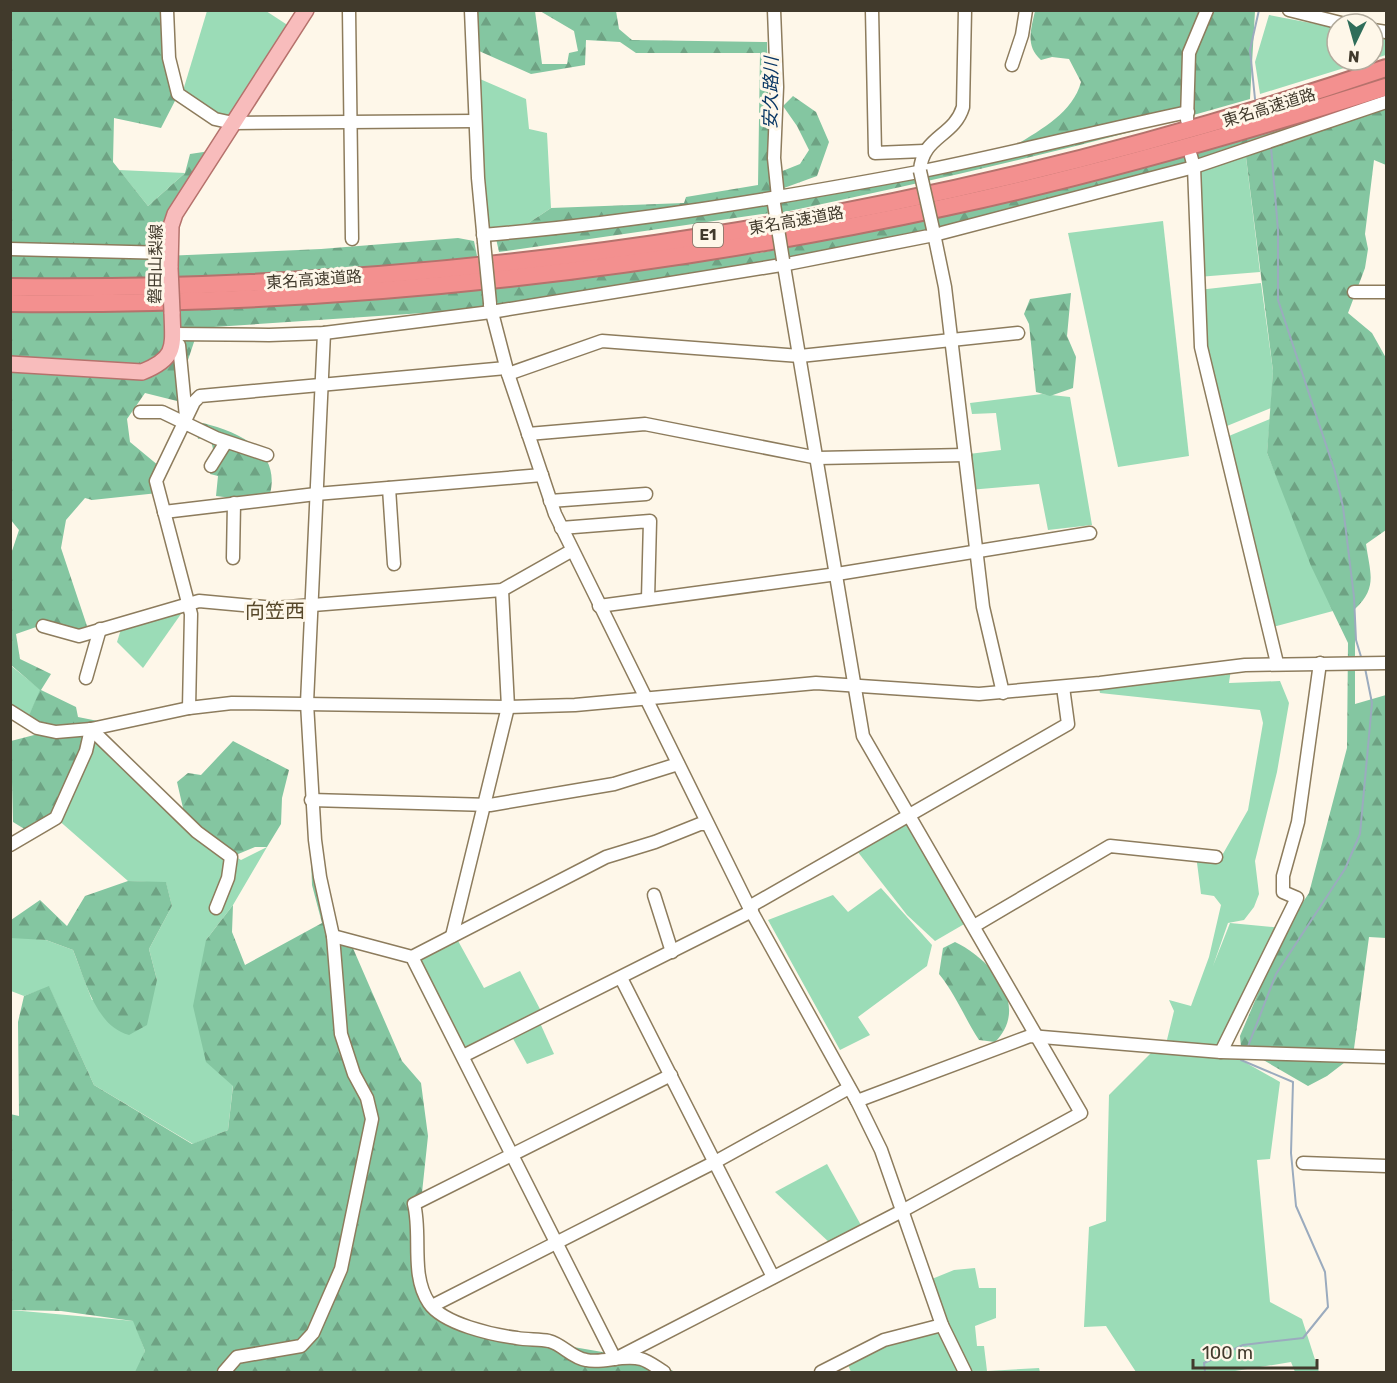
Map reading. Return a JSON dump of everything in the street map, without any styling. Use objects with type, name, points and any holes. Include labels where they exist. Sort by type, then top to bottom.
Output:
[{"type":"highway","name":"東名高速道路","points":[[10,287],[201,285],[401,273],[557,257],[689,239],[883,205],[1101,155],[1263,109],[1386,68]]},
{"type":"highway","name":"東名高速道路","points":[[10,303],[287,296],[547,273],[690,253],[885,220],[1083,175],[1227,136],[1386,87]]},
{"type":"main road","name":"磐田山梨線","points":[[173,337],[170,261],[171,226],[175,213],[306,10]]},
{"type":"main road","points":[[10,364],[142,372],[159,365],[169,357],[173,337]]},
{"type":"street","points":[[167,10],[169,58],[178,94],[215,119],[233,123],[475,121]]},
{"type":"street","points":[[348,10],[352,239]]},
{"type":"street","points":[[471,10],[475,121],[483,238],[491,308],[507,371],[550,501],[571,551],[750,909],[857,1101],[881,1150],[942,1325],[965,1372]]},
{"type":"street","points":[[615,1359],[902,1211],[1081,1113],[863,736],[775,200],[777,87],[774,10]]},
{"type":"street","points":[[872,10],[875,153],[924,151]]},
{"type":"street","points":[[964,10],[963,107],[960,118],[924,151],[920,171],[934,232],[952,340],[983,608],[1003,693]]},
{"type":"street","points":[[1012,64],[1022,35],[1026,10]]},
{"type":"street","points":[[483,238],[775,200],[1187,116],[1190,53],[1207,10]]},
{"type":"street","points":[[1289,10],[1325,15]]},
{"type":"street","points":[[173,337],[324,333],[784,262],[934,232],[1192,162],[1386,102]]},
{"type":"street","points":[[1192,162],[1201,347],[1277,663]]},
{"type":"street","points":[[10,249],[170,261]]},
{"type":"street","points":[[1354,292],[1386,292]]},
{"type":"street","points":[[224,1372],[237,1357],[301,1346],[308,1341],[341,1269],[372,1119],[367,1098],[350,1065],[341,1034],[333,936],[320,877],[311,800],[307,703],[324,333]]},
{"type":"street","points":[[189,708],[191,614],[156,481],[200,396],[321,384],[507,371],[602,341],[800,356],[1018,333]]},
{"type":"street","points":[[173,337],[179,345],[186,422]]},
{"type":"street","points":[[140,412],[162,412],[226,442],[267,455]]},
{"type":"street","points":[[528,434],[645,424],[818,458],[965,455]]},
{"type":"street","points":[[211,466],[226,442]]},
{"type":"street","points":[[164,512],[316,494],[542,475]]},
{"type":"street","points":[[388,488],[394,564]]},
{"type":"street","points":[[550,501],[645,494]]},
{"type":"street","points":[[233,558],[234,503]]},
{"type":"street","points":[[561,528],[650,521],[648,599]]},
{"type":"street","points":[[599,606],[837,574],[1090,532]]},
{"type":"street","points":[[43,626],[78,636],[199,601],[275,608],[502,590],[571,551]]},
{"type":"street","points":[[452,936],[508,707],[502,590]]},
{"type":"street","points":[[86,678],[100,629]]},
{"type":"street","points":[[10,711],[21,720],[56,732],[91,729],[189,708],[232,703],[508,707],[816,683],[894,690],[1003,693],[1175,672],[1277,663],[1386,663]]},
{"type":"street","points":[[1221,1053],[1297,898],[1283,892],[1283,876],[1298,822],[1320,663]]},
{"type":"street","points":[[463,1056],[672,952],[1068,724],[1063,687]]},
{"type":"street","points":[[10,845],[56,818],[86,751],[91,729]]},
{"type":"street","points":[[91,729],[197,832],[231,857],[228,878],[216,908]]},
{"type":"street","points":[[311,800],[484,805],[614,784],[678,764]]},
{"type":"street","points":[[333,936],[412,957],[606,857],[656,842],[700,824],[707,824]]},
{"type":"street","points":[[974,926],[1110,846],[1216,857]]},
{"type":"street","points":[[654,895],[672,952]]},
{"type":"street","points":[[412,957],[514,1154],[615,1359]]},
{"type":"street","points":[[621,978],[773,1276]]},
{"type":"street","points":[[857,1101],[1018,1040],[1038,1037],[1221,1053],[1386,1057]]},
{"type":"street","points":[[664,1372],[643,1359],[586,1361],[551,1341],[516,1338],[451,1320],[428,1302],[415,1257],[418,1221],[414,1204],[671,1075]]},
{"type":"street","points":[[432,1306],[715,1162],[849,1088]]},
{"type":"street","points":[[1303,1162],[1386,1166]]},
{"type":"street","points":[[821,1372],[884,1340],[942,1325]]},
{"type":"green space","points":[[11,10],[167,11],[177,97],[161,128],[114,118],[113,162],[148,206],[185,173],[190,154],[210,151],[165,256],[321,249],[458,238],[474,241],[478,261],[214,280],[11,280]]},
{"type":"green space","points":[[207,11],[266,11],[289,26],[230,119],[214,118],[182,94]]},
{"type":"green space","points":[[475,11],[535,11],[542,64],[567,64],[569,53],[578,51],[574,31],[540,11],[616,11],[619,29],[632,40],[767,42],[770,176],[800,164],[809,150],[797,126],[783,106],[793,96],[816,112],[829,142],[817,176],[784,188],[770,177],[770,213],[499,252],[495,234],[524,226],[551,208],[684,203],[686,197],[758,185],[760,53],[636,53],[620,42],[586,40],[585,65],[531,74],[479,51]]},
{"type":"green space","points":[[1035,11],[1255,11],[1250,99],[1016,160],[780,213],[777,201],[1016,145],[1055,119],[1071,102],[1081,82],[1069,59],[1052,57],[1041,60],[1036,55],[1030,37]]},
{"type":"green space","points":[[1269,15],[1325,26],[1325,72],[1331,72],[1260,94],[1255,62]]},
{"type":"green space","points":[[473,76],[526,99],[529,129],[547,133],[551,208],[524,226],[483,230]]},
{"type":"green space","points":[[1386,102],[1386,165],[1374,160],[1365,234],[1368,249],[1365,268],[1348,313],[1372,333],[1386,358],[1386,530],[1366,544],[1371,579],[1367,594],[1355,609],[1355,704],[1386,695],[1386,938],[1369,937],[1353,1056],[1327,1076],[1308,1086],[1241,1047],[1240,1036],[1271,963],[1275,944],[1309,893],[1347,748],[1348,643],[1311,566],[1267,453],[1273,371],[1245,149]]},
{"type":"green space","points":[[1343,111],[1202,164],[1041,207],[794,258],[484,309],[168,330],[195,339],[183,375],[185,403],[145,393],[127,419],[130,442],[159,466],[158,493],[92,500],[85,498],[66,520],[61,548],[87,626],[74,635],[39,626],[16,634],[20,659],[51,674],[41,690],[76,707],[78,717],[108,723],[88,743],[88,764],[60,809],[31,833],[13,822],[11,741],[38,734],[26,722],[40,690],[11,665],[11,554],[19,530],[10,519],[11,312],[164,310],[509,283],[759,253],[977,209],[1171,160]]},
{"type":"green space","points":[[1245,149],[1260,272],[1198,277],[1194,167]]},
{"type":"green space","points":[[119,170],[185,173],[148,206]]},
{"type":"green space","points":[[1163,221],[1189,456],[1118,467],[1068,233]]},
{"type":"green space","points":[[1261,283],[1273,371],[1271,408],[1222,428],[1201,347],[1198,290]]},
{"type":"green space","points":[[1071,293],[1067,336],[1076,357],[1073,388],[1050,396],[1036,392],[1029,324],[1024,314],[1030,299]]},
{"type":"green space","points":[[1042,394],[1070,397],[1092,525],[1048,530],[1039,484],[969,490],[969,454],[1001,450],[996,413],[972,414],[970,403]]},
{"type":"green space","points":[[1270,419],[1267,453],[1333,611],[1269,628],[1224,438]]},
{"type":"green space","points":[[203,423],[230,432],[254,445],[269,466],[272,479],[270,494],[256,501],[216,496],[218,476],[210,474],[214,455],[211,441],[209,436],[198,439],[196,426]]},
{"type":"green space","points":[[188,604],[143,668],[117,642],[123,623]]},
{"type":"green space","points":[[10,665],[41,690],[26,722],[11,709]]},
{"type":"green space","points":[[1231,669],[1229,683],[1280,681],[1289,703],[1277,772],[1255,861],[1259,894],[1254,907],[1244,920],[1228,923],[1213,966],[1230,923],[1283,928],[1221,1052],[1165,1048],[1174,1011],[1169,1000],[1191,1006],[1209,957],[1221,905],[1214,896],[1201,894],[1196,855],[1220,859],[1248,810],[1263,723],[1260,710],[1100,693],[1099,688]]},
{"type":"green space","points":[[91,729],[225,850],[241,860],[267,847],[233,905],[206,940],[233,1085],[228,1130],[193,1144],[94,1085],[49,987],[24,996],[11,991],[11,936],[46,940],[73,950],[92,1000],[157,980],[149,949],[172,906],[166,883],[128,881],[56,818],[88,764]]},
{"type":"green space","points":[[233,741],[289,770],[282,798],[281,824],[267,847],[255,847],[231,857],[186,821],[177,782],[188,773],[201,775]]},
{"type":"green space","points":[[907,823],[966,923],[935,941],[907,915],[854,847]]},
{"type":"green space","points":[[311,859],[318,866],[333,933],[352,946],[402,1061],[421,1083],[428,1136],[417,1240],[428,1302],[498,1334],[643,1359],[676,1372],[135,1372],[145,1351],[133,1321],[61,1311],[11,1310],[10,1114],[19,1116],[18,1022],[24,996],[49,986],[94,1085],[192,1144],[228,1130],[233,1086],[206,1062],[193,1006],[206,940],[233,905],[232,932],[245,965],[322,923],[312,885]]},
{"type":"green space","points":[[128,881],[166,882],[172,906],[149,949],[157,980],[147,1025],[129,1035],[117,1030],[100,1012],[87,987],[73,950],[46,940],[10,938],[11,920],[40,900],[67,926],[85,896]]},
{"type":"green space","points":[[881,888],[932,945],[927,966],[858,1017],[870,1035],[840,1050],[768,920],[833,895],[848,912]]},
{"type":"green space","points":[[457,939],[484,988],[520,971],[541,1011],[465,1049],[417,958]]},
{"type":"green space","points":[[955,942],[982,960],[1002,985],[1008,999],[1009,1014],[1005,1028],[995,1042],[979,1040],[939,974],[943,948]]},
{"type":"green space","points":[[540,1023],[554,1054],[527,1064],[511,1035]]},
{"type":"green space","points":[[1151,1053],[1241,1060],[1280,1082],[1270,1159],[1257,1160],[1270,1302],[1302,1319],[1319,1372],[1295,1372],[1291,1362],[1229,1372],[1136,1372],[1106,1326],[1084,1327],[1089,1227],[1106,1221],[1109,1095]]},
{"type":"green space","points":[[827,1164],[862,1227],[830,1243],[775,1192]]},
{"type":"green space","points":[[975,1268],[979,1288],[996,1288],[996,1318],[975,1326],[977,1346],[984,1346],[987,1371],[1039,1368],[1040,1372],[967,1372],[927,1281],[954,1270]]},
{"type":"green space","points":[[11,1310],[134,1321],[145,1351],[138,1372],[11,1372]]},
{"type":"green space","points":[[939,1326],[966,1372],[851,1372],[846,1360]]},
{"type":"waterway","points":[[1255,99],[1250,50],[1259,10]]},
{"type":"waterway","points":[[1271,147],[1278,230],[1278,300],[1335,472],[1343,507],[1354,597],[1356,640],[1362,660]]},
{"type":"waterway","points":[[1247,1049],[1276,974],[1345,869],[1360,834],[1372,703],[1365,668]]},
{"type":"waterway","points":[[1205,1372],[1204,1363],[1243,1345],[1303,1338],[1328,1307],[1325,1272],[1296,1206],[1291,1153],[1293,1082],[1241,1060],[1243,1056]]},
{"type":"district","name":"向笠西","points":[[275,611]]},
{"type":"water label","name":"安久路川","points":[[771,93]]}]
